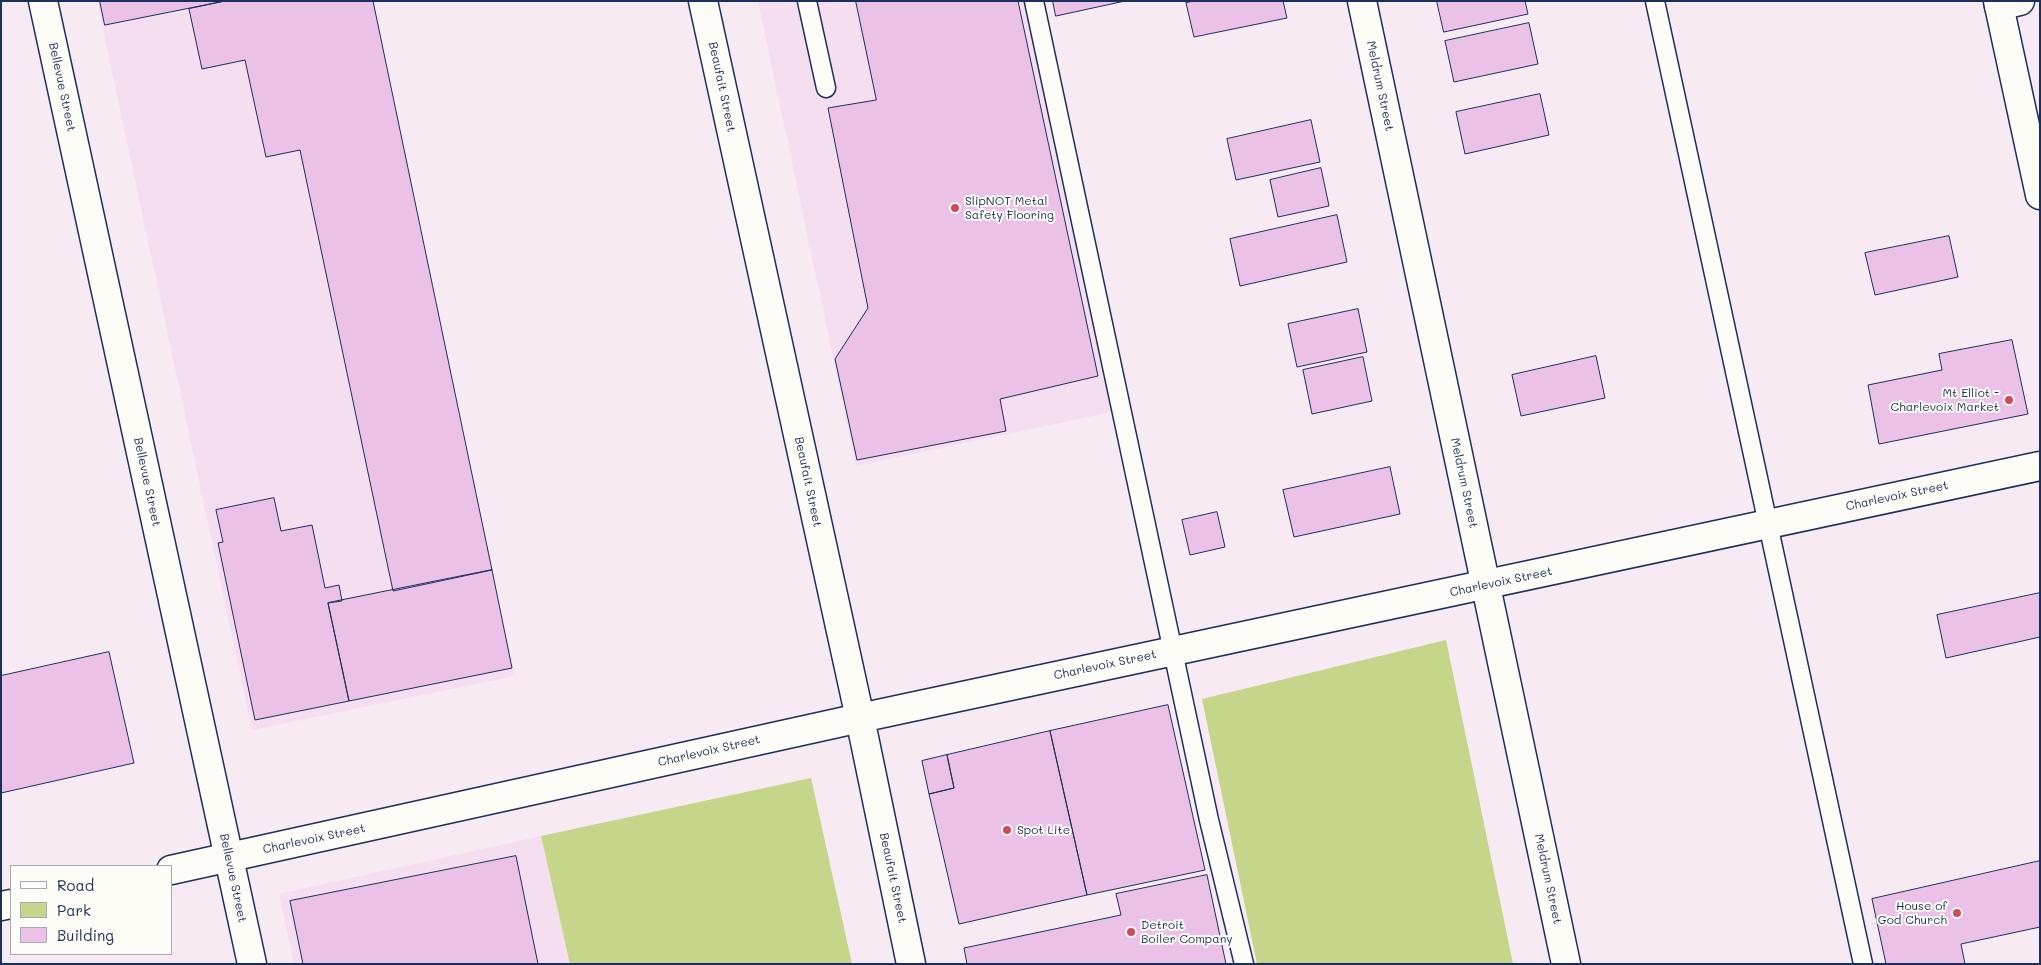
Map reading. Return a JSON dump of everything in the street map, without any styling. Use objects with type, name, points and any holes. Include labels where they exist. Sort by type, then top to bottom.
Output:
[{"type":"street","name":"Bellevue Street","points":[[43,1],[252,964]]},
{"type":"street","name":"Beaufait Street","points":[[703,1],[860,718],[911,964]]},
{"type":"street","name":"Meldrum Street","points":[[1362,1],[1566,964]]},
{"type":"street","points":[[2006,3],[2040,195]]},
{"type":"street","name":"Charlevoix Street","points":[[172,870],[860,718],[2040,466]]},
{"type":"lane","points":[[807,1],[826,88]]},
{"type":"lane","points":[[1034,1],[1209,820],[1244,964]]},
{"type":"lane","points":[[1655,1],[1863,964]]},
{"type":"shaded area","points":[[97,1],[371,1],[515,676],[252,730]]},
{"type":"shaded area","name":"SlipNOT Metal Safety Flooring","points":[[758,1],[1024,1],[1112,412],[856,466]]},
{"type":"shaded area","points":[[541,836],[570,964],[294,964],[279,894]]},
{"type":"green space","points":[[1446,640],[1513,964],[1257,964],[1202,699]]},
{"type":"green space","points":[[811,778],[852,964],[570,964],[541,836]]},
{"type":"building","points":[[100,1],[225,1],[105,25]]},
{"type":"building","points":[[225,1],[373,1],[492,570],[393,591],[300,150],[266,157],[245,60],[202,69],[189,9]]},
{"type":"building","name":"SlipNOT Metal Safety Flooring","points":[[856,1],[1018,1],[1098,376],[1000,399],[1006,431],[857,460],[835,359],[868,308],[828,108],[876,100]]},
{"type":"building","points":[[1053,1],[1125,1],[1056,16]]},
{"type":"building","points":[[1194,1],[1283,1],[1287,18],[1194,37],[1186,3]]},
{"type":"building","points":[[1437,1],[1525,1],[1528,14],[1444,32]]},
{"type":"building","points":[[1529,23],[1538,64],[1454,82],[1445,41]]},
{"type":"building","points":[[1540,94],[1549,135],[1465,154],[1456,112]]},
{"type":"building","points":[[1311,120],[1320,162],[1236,180],[1227,139]]},
{"type":"building","points":[[1321,168],[1329,206],[1278,217],[1270,180]]},
{"type":"building","points":[[1337,215],[1347,262],[1240,286],[1230,239]]},
{"type":"building","points":[[1949,236],[1958,277],[1875,295],[1865,253]]},
{"type":"building","points":[[1358,309],[1367,352],[1297,367],[1288,324]]},
{"type":"building","points":[[2012,340],[2028,414],[1879,444],[1868,385],[1942,370],[1939,354]]},
{"type":"building","points":[[1596,356],[1605,398],[1521,416],[1512,375]]},
{"type":"building","points":[[1363,357],[1372,401],[1312,414],[1303,370]]},
{"type":"building","points":[[1390,467],[1400,514],[1294,537],[1283,490]]},
{"type":"building","points":[[274,498],[281,531],[312,525],[325,588],[339,585],[342,601],[328,603],[349,701],[255,720],[218,543],[223,542],[216,510]]},
{"type":"building","points":[[1217,512],[1225,547],[1190,555],[1182,520]]},
{"type":"building","points":[[492,570],[512,668],[349,701],[328,603]]},
{"type":"building","points":[[2040,593],[2040,637],[1946,658],[1937,615]]},
{"type":"building","points":[[109,652],[134,763],[1,793],[1,676]]},
{"type":"building","points":[[1168,705],[1205,870],[1087,895],[1050,731]]},
{"type":"building","points":[[1050,731],[1087,895],[959,924],[929,794],[954,788],[947,755]]},
{"type":"building","points":[[947,755],[954,788],[929,794],[922,761]]},
{"type":"building","points":[[516,856],[538,964],[303,964],[290,901]]},
{"type":"building","name":"House of God Church","points":[[2040,861],[2040,927],[1961,944],[1965,964],[1886,964],[1872,899]]},
{"type":"building","name":"Detroit Boiler Company","points":[[1207,875],[1226,964],[967,964],[964,948],[1121,915],[1116,894]]},
{"type":"place","name":"SlipNOT Metal Safety Flooring","points":[[955,208]]},
{"type":"place","name":"Mt Elliot - Charlevoix Market","points":[[2009,400]]},
{"type":"place","name":"Spot Lite","points":[[1007,830]]},
{"type":"place","name":"House of God Church","points":[[1957,913]]},
{"type":"place","name":"Detroit Boiler Company","points":[[1131,932]]}]
